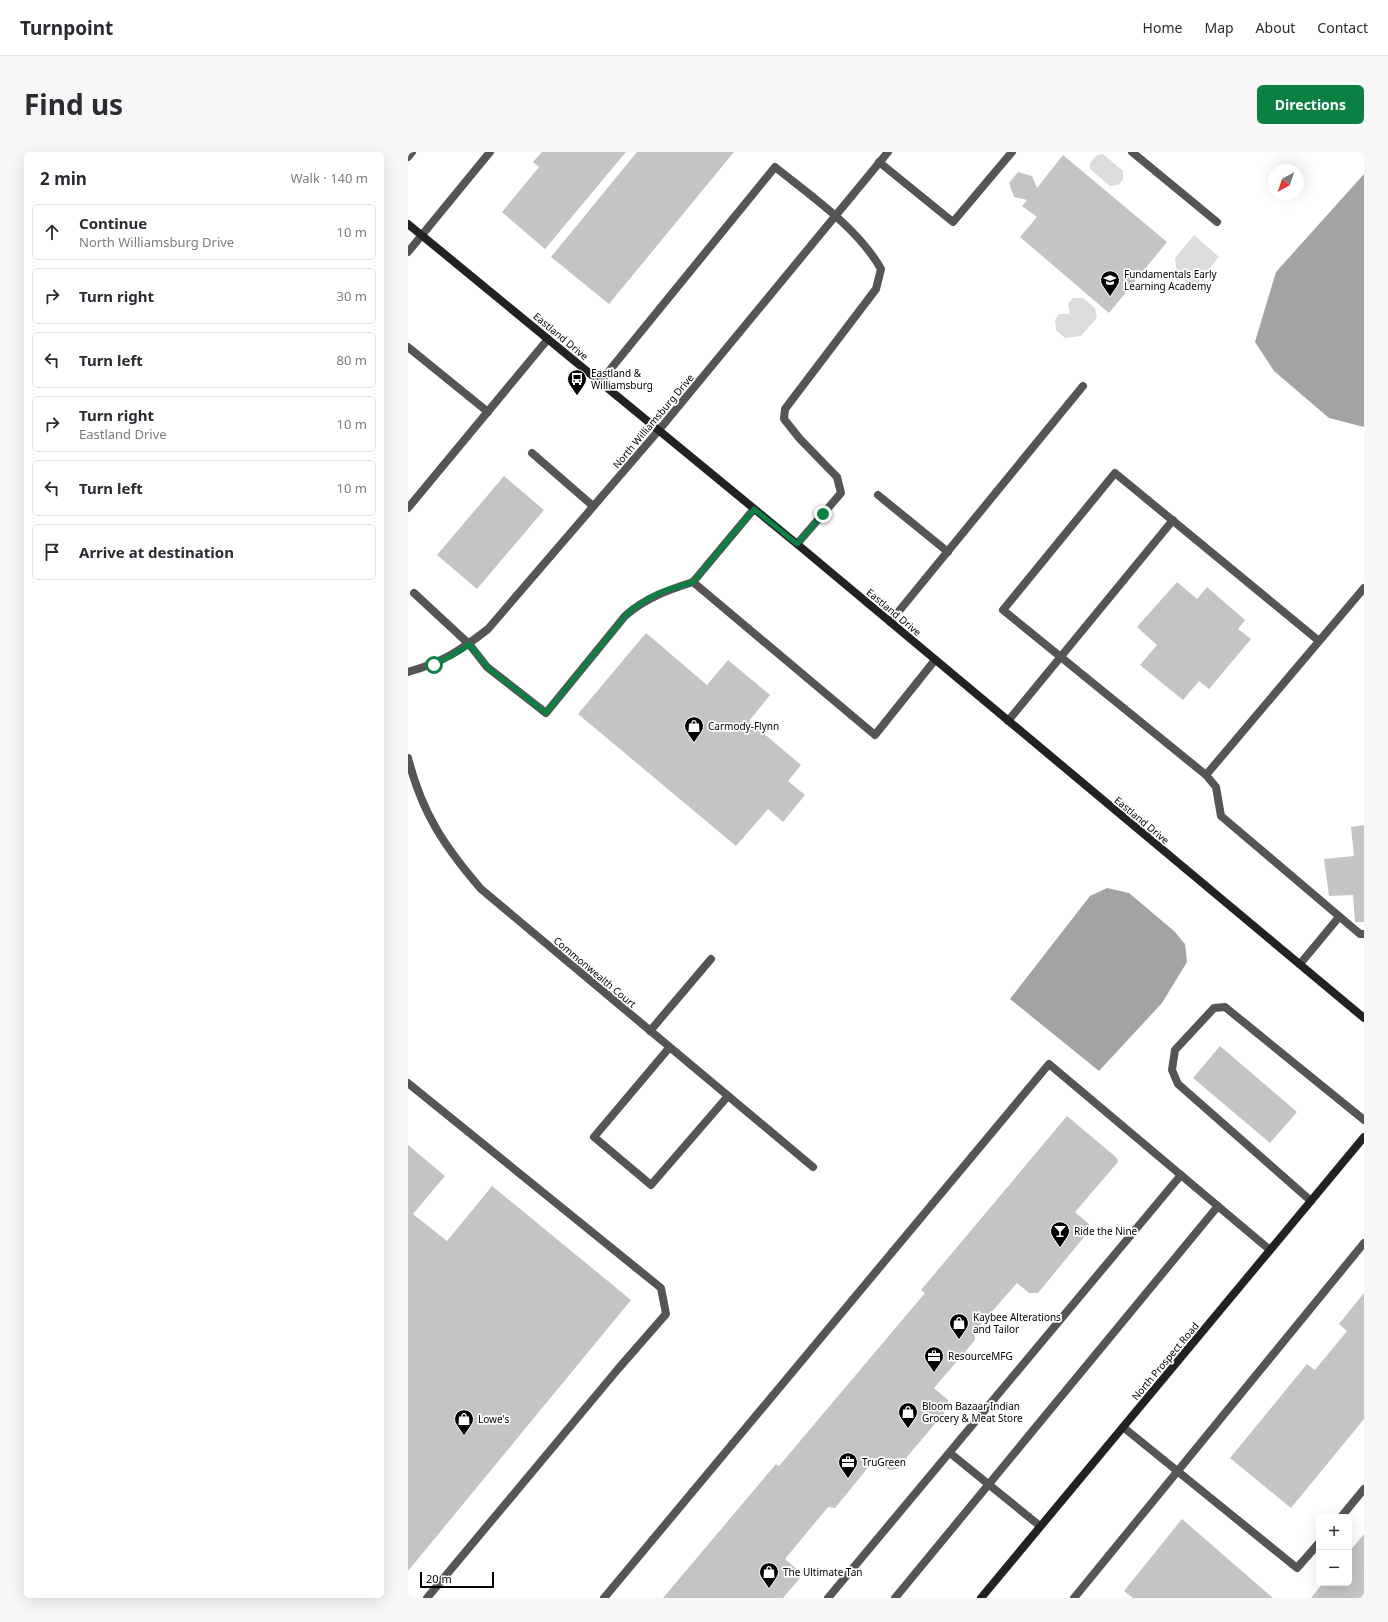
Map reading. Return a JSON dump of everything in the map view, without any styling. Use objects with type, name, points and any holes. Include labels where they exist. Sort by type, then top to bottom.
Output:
[{"type":"main road","name":"Eastland Drive","points":[[408,224],[797,544],[1364,1018]]},
{"type":"main road","name":"North Prospect Road","points":[[980,1598],[1364,1137]]},
{"type":"street","points":[[408,157],[412,152]]},
{"type":"street","points":[[408,252],[490,152]]},
{"type":"street","name":"North Williamsburg Drive","points":[[408,672],[434,665],[463,649],[488,629],[659,430],[888,152]]},
{"type":"street","points":[[879,162],[953,222],[1012,152]]},
{"type":"street","points":[[1132,152],[1217,222]]},
{"type":"street","points":[[600,382],[775,167],[835,216],[872,253],[881,269],[876,289],[785,409],[784,419],[800,439],[837,477],[841,493],[797,544]]},
{"type":"street","points":[[408,508],[548,339]]},
{"type":"street","points":[[408,347],[488,412]]},
{"type":"street","points":[[890,622],[1083,386]]},
{"type":"street","points":[[532,453],[593,506]]},
{"type":"street","points":[[1319,641],[1115,473],[1004,610],[1206,775],[1216,787],[1221,816],[1339,917],[1360,934],[1364,934]]},
{"type":"street","points":[[878,495],[948,552]]},
{"type":"street","points":[[414,593],[469,644],[487,667],[546,713],[625,616],[634,608],[664,591],[693,582],[754,509]]},
{"type":"street","points":[[1008,720],[1173,520]]},
{"type":"street","points":[[693,582],[875,735],[935,660]]},
{"type":"street","points":[[1206,775],[1364,588]]},
{"type":"street","name":"Commonwealth Court","points":[[409,762],[414,781],[431,821],[453,857],[481,889],[669,1048],[813,1167]]},
{"type":"street","points":[[1300,964],[1339,917]]},
{"type":"street","points":[[650,1031],[711,959]]},
{"type":"street","points":[[1311,1201],[1178,1084],[1172,1070],[1175,1050],[1214,1008],[1225,1007],[1364,1120]]},
{"type":"street","points":[[669,1048],[594,1137],[651,1185],[728,1096]]},
{"type":"street","points":[[604,1598],[1049,1064],[1270,1250]]},
{"type":"street","points":[[408,1083],[661,1288],[666,1314],[618,1369],[427,1598]]},
{"type":"street","points":[[828,1598],[1181,1175]]},
{"type":"street","points":[[895,1598],[1218,1206]]},
{"type":"street","points":[[1074,1598],[1364,1243]]},
{"type":"street","points":[[1123,1427],[1297,1568],[1316,1546]]},
{"type":"street","points":[[950,1453],[1040,1526]]},
{"type":"street","points":[[1343,1514],[1364,1489]]},
{"type":"shaded area","points":[[1103,154],[1123,171],[1123,179],[1118,185],[1110,186],[1090,169],[1090,163],[1097,155]]},
{"type":"shaded area","points":[[1364,174],[1364,427],[1329,418],[1274,371],[1255,342],[1276,272]]},
{"type":"shaded area","points":[[1194,235],[1219,257],[1194,287],[1177,275],[1175,258]]},
{"type":"shaded area","points":[[1073,298],[1083,298],[1095,308],[1097,318],[1081,336],[1065,338],[1056,330],[1055,320],[1059,314],[1068,314],[1070,312],[1068,304]]},
{"type":"shaded area","points":[[1107,888],[1129,893],[1174,931],[1185,944],[1187,962],[1162,1003],[1099,1071],[1010,999],[1090,896]]},
{"type":"building","points":[[542,152],[626,152],[545,249],[502,212],[539,167],[533,162]]},
{"type":"building","points":[[637,152],[734,152],[609,304],[551,257]]},
{"type":"building","points":[[1063,155],[1167,242],[1109,313],[1020,237],[1037,217],[1022,206],[1027,200],[1014,197],[1009,183],[1018,172],[1032,176],[1037,188]]},
{"type":"building","points":[[504,476],[544,510],[477,589],[437,555]]},
{"type":"building","points":[[1177,582],[1197,599],[1207,587],[1245,620],[1238,629],[1251,639],[1209,689],[1199,681],[1183,700],[1140,665],[1157,645],[1137,627]]},
{"type":"building","name":"Carmody-Flynn","points":[[646,633],[707,685],[728,660],[770,695],[749,721],[801,765],[788,781],[805,795],[783,822],[768,809],[736,846],[578,714]]},
{"type":"building","points":[[1364,825],[1364,922],[1355,922],[1353,895],[1329,896],[1324,859],[1354,856],[1351,827]]},
{"type":"building","points":[[1220,1046],[1297,1112],[1270,1143],[1193,1078]]},
{"type":"building","points":[[1067,1116],[1117,1158],[1118,1162],[1075,1212],[1089,1224],[1089,1231],[1038,1293],[1029,1293],[1017,1283],[974,1332],[975,1340],[934,1388],[948,1400],[949,1407],[897,1469],[889,1470],[875,1459],[835,1508],[828,1507],[785,1559],[800,1572],[800,1578],[783,1598],[663,1598],[776,1464],[779,1466],[925,1293],[921,1290]]},
{"type":"building","name":"Lowe's","points":[[408,1145],[445,1176],[413,1214],[447,1241],[492,1186],[631,1300],[408,1571]]},
{"type":"building","points":[[1364,1293],[1364,1419],[1291,1508],[1230,1458],[1307,1364],[1315,1370],[1347,1331],[1339,1324]]},
{"type":"building","points":[[1182,1519],[1273,1598],[1133,1598],[1124,1591]]},
{"type":"building","points":[[1364,1534],[1364,1598],[1311,1598],[1321,1586],[1352,1586],[1352,1548]]},
{"type":"place","name":"Fundamentals Early Learning Academy","points":[[1110,297]]},
{"type":"place","name":"Eastland & Williamsburg","points":[[577,396]]},
{"type":"place","name":"Carmody-Flynn","points":[[694,743]]},
{"type":"place","name":"Ride the Nine","points":[[1060,1248]]},
{"type":"place","name":"Kaybee Alterations and Tailor","points":[[959,1340]]},
{"type":"place","name":"ResourceMFG","points":[[934,1373]]},
{"type":"place","name":"Bloom Bazaar Indian Grocery & Meat Store","points":[[908,1429]]},
{"type":"place","name":"Lowe's","points":[[464,1436]]},
{"type":"place","name":"TruGreen","points":[[848,1479]]},
{"type":"place","name":"The Ultimate Tan","points":[[769,1589]]},
{"type":"route","points":[[434,665],[463,649],[469,644],[487,667],[546,713],[625,616],[649,598],[664,591],[693,582],[754,509],[797,544],[823,514]]}]
